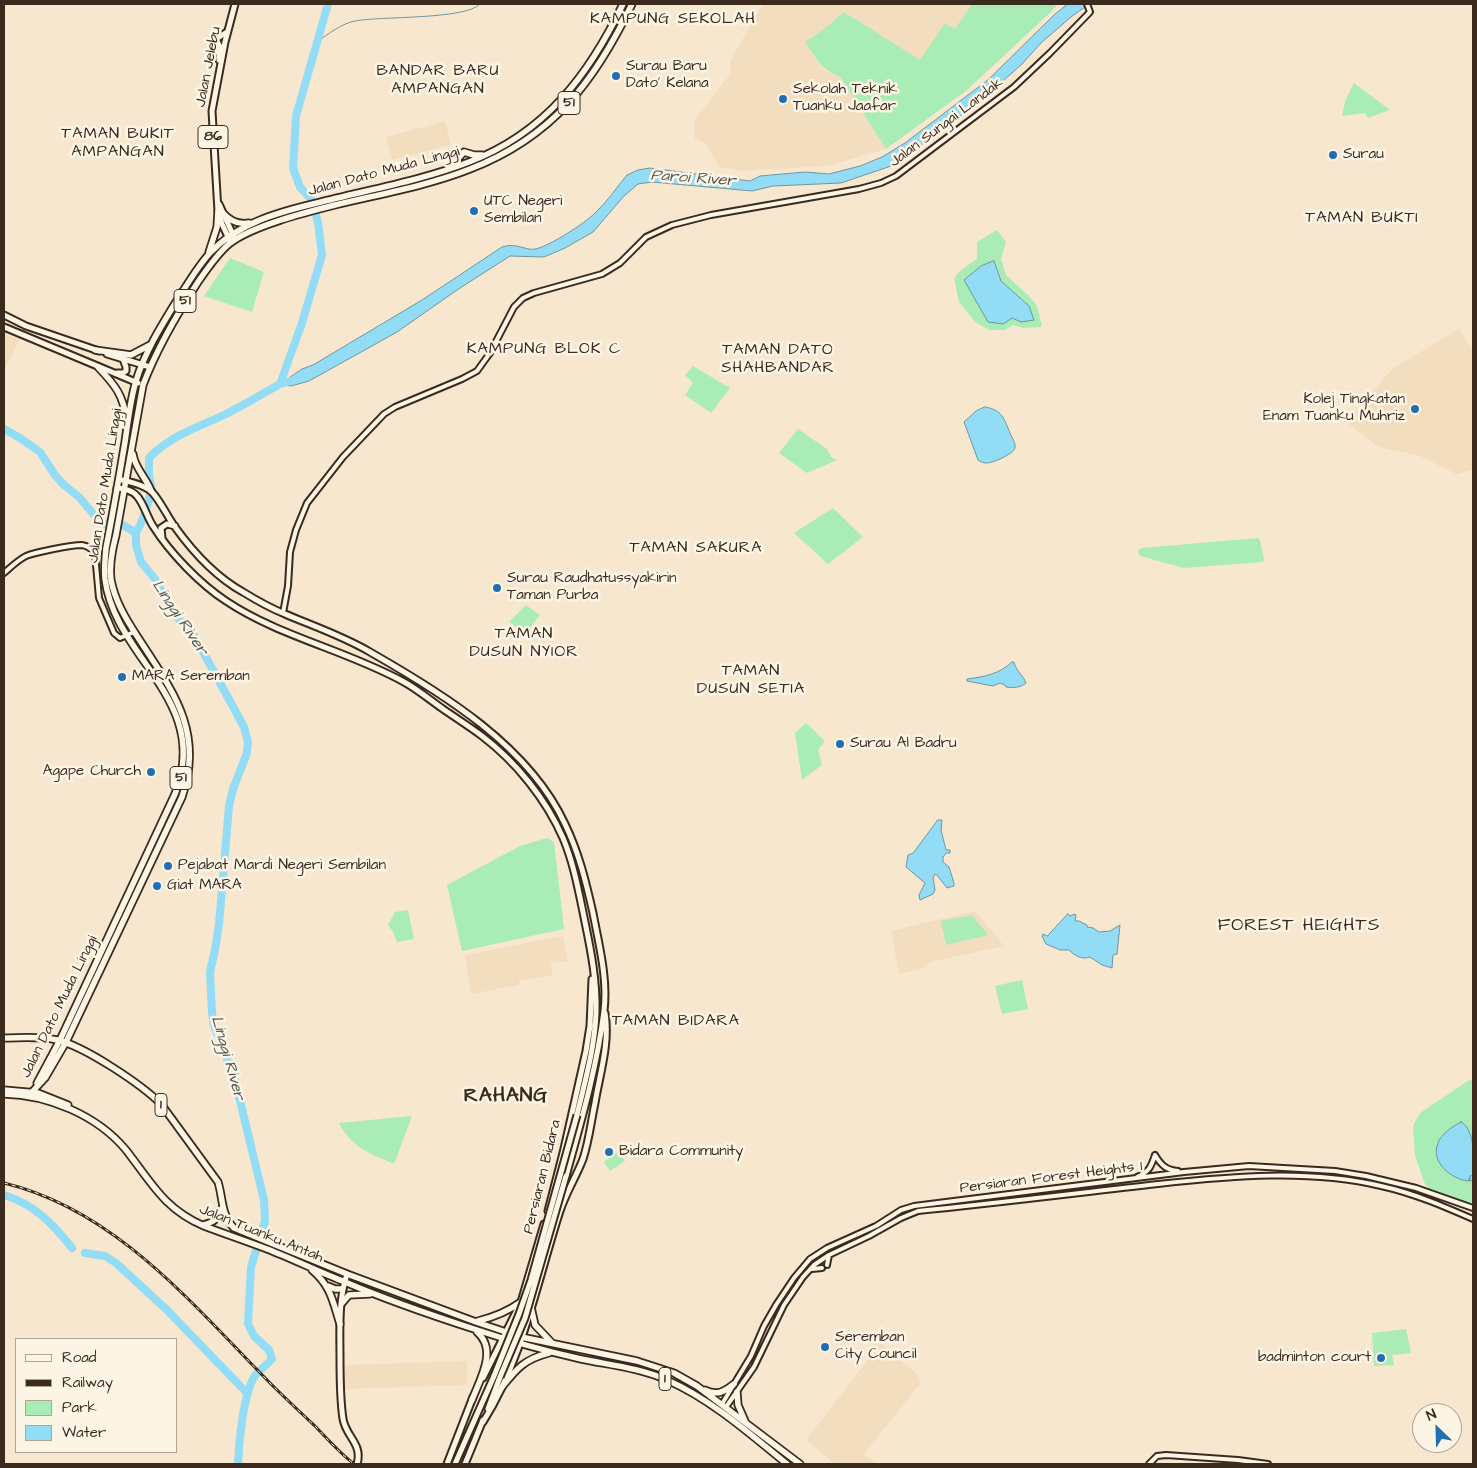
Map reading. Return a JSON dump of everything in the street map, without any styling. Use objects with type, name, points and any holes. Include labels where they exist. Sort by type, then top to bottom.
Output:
[{"type":"highway","name":"Jalan Dato Muda Linggi","points":[[32,1091],[63,1041],[182,797],[188,774],[189,736],[182,713],[167,684],[120,608],[111,579],[111,560],[143,385],[150,367],[183,304],[210,264],[232,238],[328,203],[447,170],[489,154],[526,132],[558,104],[576,84],[596,57],[623,4]]},
{"type":"highway","name":"Jalan Dato Muda Linggi","points":[[63,1041],[175,794],[182,772],[183,736],[176,715],[115,611],[105,580],[105,559],[136,382],[151,345],[192,277],[209,254],[254,222],[295,208],[328,203],[446,177],[491,160],[529,138],[564,109],[582,89],[615,39],[632,4]]},
{"type":"highway","points":[[447,170],[464,152],[474,155],[489,154]]},
{"type":"highway","points":[[209,254],[220,212],[233,222],[240,224],[254,222]]},
{"type":"highway","points":[[95,350],[131,355],[151,345]]},
{"type":"highway","points":[[98,367],[118,391],[123,401],[128,426]]},
{"type":"highway","points":[[132,445],[136,468],[151,491]]},
{"type":"highway","name":"1","points":[[4,1038],[37,1038],[63,1041],[86,1052],[143,1088],[161,1104],[218,1182],[222,1193],[222,1207]]},
{"type":"highway","name":"1","points":[[4,1090],[32,1091],[51,1097],[88,1116],[96,1125]]},
{"type":"highway","name":"Jalan Tuanku Antah","points":[[4,1094],[23,1095],[45,1100],[70,1110],[96,1125],[123,1147],[168,1204],[203,1225],[308,1266],[343,1285],[519,1344]]},
{"type":"highway","points":[[203,1225],[215,1221],[219,1217],[222,1207]]},
{"type":"highway","name":"Jalan Tuanku Antah","points":[[222,1207],[234,1228],[347,1274],[522,1337]]},
{"type":"highway","points":[[308,1266],[327,1286],[340,1324]]},
{"type":"highway","points":[[327,1286],[335,1289],[343,1285]]},
{"type":"highway","points":[[342,1302],[349,1295],[361,1293],[374,1294]]},
{"type":"highway","points":[[476,1322],[500,1315],[521,1302]]},
{"type":"highway","points":[[531,1307],[533,1320],[538,1330],[553,1345]]},
{"type":"highway","points":[[472,1400],[488,1355],[488,1348],[483,1338],[473,1329]]},
{"type":"highway","name":"1","points":[[522,1337],[659,1367],[697,1386],[800,1464]]},
{"type":"highway","name":"1","points":[[519,1344],[637,1370],[672,1382],[708,1403],[787,1464]]},
{"type":"highway","points":[[502,1387],[527,1360],[551,1352]]},
{"type":"highway","points":[[697,1386],[710,1392],[718,1393],[724,1392],[734,1384]]},
{"type":"highway","points":[[738,1392],[738,1405],[747,1424]]},
{"type":"main road","name":"Jalan Jelebu","points":[[232,238],[222,224],[217,196],[212,110],[235,4]]},
{"type":"main road","points":[[220,73],[220,47],[218,43],[213,41],[222,37],[228,30]]},
{"type":"main road","points":[[4,315],[26,326],[150,367]]},
{"type":"main road","points":[[4,327],[143,385]]},
{"type":"main road","points":[[114,374],[126,371],[123,359]]},
{"type":"main road","points":[[119,479],[126,480],[151,491],[188,545],[240,591],[283,614],[326,630],[368,651],[445,698],[495,737],[540,782],[564,822],[582,864],[600,949],[604,978],[604,1010]]},
{"type":"main road","points":[[117,488],[134,493],[162,539],[189,568],[223,599],[247,614],[280,630],[360,660],[405,682],[483,737],[514,766],[536,792],[562,836],[578,887],[592,964]]},
{"type":"main road","points":[[162,539],[161,528],[167,524],[175,526]]},
{"type":"main road","name":"Persiaran Bidara","points":[[455,1464],[494,1376],[531,1280],[577,1115],[590,1057],[596,1012],[592,964]]},
{"type":"main road","name":"Persiaran Bidara","points":[[447,1464],[472,1400],[521,1302],[563,1153],[580,1081],[590,1026],[592,964]]},
{"type":"main road","name":"Persiaran Bidara","points":[[482,1422],[525,1318],[584,1113],[604,1010]]},
{"type":"main road","name":"Persiaran Bidara","points":[[482,1422],[496,1401],[522,1337],[560,1210],[584,1156],[605,1047],[607,1027],[604,1010]]},
{"type":"main road","points":[[347,1274],[343,1285],[340,1324],[340,1372],[345,1427],[358,1450],[357,1464]]},
{"type":"main road","points":[[512,1321],[516,1326],[526,1322]]},
{"type":"main road","points":[[493,1360],[504,1356],[511,1364]]},
{"type":"main road","points":[[465,1464],[482,1422]]},
{"type":"street","name":"Jalan Sungai Landak","points":[[283,614],[288,586],[290,552],[305,506],[343,458],[379,419],[395,407],[477,371],[490,354],[514,307],[523,298],[534,293],[602,274],[620,263],[640,242],[660,229],[696,218],[859,189],[881,183],[896,176],[1023,79],[1090,12],[1087,4]]},
{"type":"street","points":[[4,573],[19,560],[33,554],[75,546],[87,546],[95,554],[97,589],[109,622],[118,637],[123,638],[134,632]]},
{"type":"street","points":[[1132,1178],[1146,1173],[1151,1168],[1156,1155],[1161,1164],[1166,1168],[1184,1172]]},
{"type":"street","name":"Persiaran Forest Heights 1","points":[[724,1406],[776,1305],[812,1257],[866,1231],[901,1210],[914,1206],[1132,1178],[1249,1166],[1346,1172],[1408,1186],[1473,1208]]},
{"type":"street","name":"Persiaran Forest Heights 1","points":[[724,1406],[738,1392],[760,1356],[780,1311],[810,1269],[829,1255],[869,1236],[906,1215],[918,1212],[1121,1187],[1230,1177],[1284,1175],[1349,1180],[1408,1192],[1473,1219]]},
{"type":"street","points":[[827,1265],[829,1255]]},
{"type":"street","points":[[810,1269],[822,1268]]},
{"type":"street","points":[[1149,1464],[1156,1456],[1166,1455],[1268,1464]]},
{"type":"shaded area","name":"Sekolah Teknik Tuanku Jaafar","points":[[763,4],[972,4],[955,30],[945,24],[920,61],[844,12],[805,42],[817,61],[828,73],[841,78],[886,149],[827,166],[740,171],[719,167],[705,143],[695,139],[694,121],[731,73],[730,61]]},
{"type":"shaded area","points":[[445,121],[451,145],[392,160],[386,137]]},
{"type":"shaded area","name":"Kolej Tingkatan Enam Tuanku Muhriz","points":[[1459,329],[1473,351],[1473,470],[1456,474],[1420,456],[1378,447],[1346,422],[1392,369]]},
{"type":"shaded area","points":[[4,334],[20,339],[4,371]]},
{"type":"shaded area","points":[[975,911],[1004,946],[931,962],[924,968],[899,974],[891,931]]},
{"type":"shaded area","points":[[563,936],[568,961],[550,963],[553,975],[519,981],[519,985],[471,994],[465,955]]},
{"type":"shaded area","points":[[881,1343],[918,1375],[920,1384],[864,1454],[878,1464],[835,1464],[806,1440]]},
{"type":"shaded area","points":[[467,1361],[467,1385],[344,1389],[343,1365]]},
{"type":"green space","points":[[972,4],[1058,4],[967,90],[886,149],[841,78],[834,75],[816,59],[805,42],[844,12],[920,60],[945,23],[955,29]]},
{"type":"green space","points":[[1354,83],[1390,110],[1368,118],[1365,113],[1342,116],[1345,101]]},
{"type":"green space","points":[[997,230],[1006,242],[1001,259],[1006,275],[1037,306],[1042,327],[1023,328],[1013,325],[1005,330],[989,330],[975,322],[959,302],[954,278],[962,269],[977,259],[977,242]]},
{"type":"green space","points":[[230,258],[264,272],[252,312],[204,296]]},
{"type":"green space","points":[[693,366],[730,388],[711,413],[685,395],[693,383],[685,375]]},
{"type":"green space","points":[[798,429],[827,449],[831,457],[837,460],[807,473],[779,453]]},
{"type":"green space","points":[[833,508],[863,537],[828,564],[794,533]]},
{"type":"green space","points":[[1258,538],[1260,540],[1263,562],[1184,568],[1140,556],[1138,551],[1141,548]]},
{"type":"green space","points":[[526,605],[540,615],[526,633],[509,622]]},
{"type":"green space","points":[[806,723],[825,741],[818,750],[822,765],[802,780],[795,733]]},
{"type":"green space","points":[[547,838],[554,842],[564,929],[462,951],[447,885],[520,846]]},
{"type":"green space","points":[[408,910],[414,939],[397,942],[388,925],[395,912]]},
{"type":"green space","points":[[972,915],[988,935],[946,945],[941,921]]},
{"type":"green space","points":[[1022,980],[1028,1009],[1002,1014],[995,986]]},
{"type":"green space","points":[[1471,1079],[1473,1084],[1473,1202],[1469,1203],[1430,1189],[1425,1184],[1415,1156],[1413,1126],[1420,1113]]},
{"type":"green space","points":[[412,1116],[394,1164],[362,1149],[350,1138],[339,1123]]},
{"type":"green space","points":[[619,1151],[625,1161],[610,1171],[604,1162]]},
{"type":"green space","points":[[1406,1329],[1411,1353],[1392,1355],[1394,1365],[1374,1366],[1372,1333]]},
{"type":"water","name":"Paroi River","points":[[1068,4],[1089,4],[1042,42],[1021,65],[979,102],[894,165],[841,183],[773,186],[752,191],[652,182],[638,184],[624,196],[593,232],[565,248],[544,257],[510,256],[397,332],[309,381],[291,386],[280,384],[302,369],[313,365],[422,300],[502,247],[512,245],[536,249],[567,234],[590,218],[627,175],[638,170],[650,168],[750,181],[760,176],[805,172],[829,174],[860,166],[882,157],[905,143],[989,79],[1054,15]]},
{"type":"water","points":[[994,261],[1001,281],[1029,306],[1034,320],[1021,322],[1012,318],[1003,324],[988,322],[964,280],[981,266]]},
{"type":"water","points":[[985,407],[996,410],[1002,416],[1014,440],[1015,448],[1007,456],[985,463],[978,460],[964,422],[976,411]]},
{"type":"water","points":[[1014,662],[1026,683],[1021,686],[1006,687],[1000,683],[993,686],[967,681],[967,679],[997,672]]},
{"type":"water","points":[[938,820],[942,820],[941,830],[946,850],[950,850],[950,853],[946,853],[943,857],[943,862],[949,867],[954,886],[947,888],[935,874],[933,878],[935,890],[933,894],[920,900],[919,895],[925,883],[906,867],[908,855],[913,853]]},
{"type":"water","points":[[1068,914],[1070,916],[1075,914],[1075,921],[1079,921],[1099,932],[1110,931],[1120,925],[1117,954],[1113,955],[1112,968],[1102,965],[1090,957],[1081,958],[1069,950],[1060,950],[1046,944],[1042,936],[1043,934],[1047,936]]},
{"type":"water","points":[[1461,1122],[1470,1132],[1472,1140],[1473,1180],[1469,1181],[1471,1175],[1468,1181],[1449,1173],[1439,1163],[1436,1150],[1444,1133]]},
{"type":"waterway","points":[[280,384],[302,323],[322,255],[318,222],[311,199],[300,187],[293,168],[296,116],[328,4]]},
{"type":"waterway","points":[[318,41],[350,22],[367,19],[421,17],[458,13],[472,9],[480,4]]},
{"type":"waterway","name":"Linggi River","points":[[238,1464],[242,1420],[250,1387],[255,1376],[272,1359],[269,1350],[254,1336],[248,1324],[251,1267],[265,1221],[264,1200],[235,1080],[214,1025],[210,972],[219,924],[229,806],[233,789],[247,753],[248,742],[244,727],[195,637],[173,613],[155,579],[141,562],[136,545],[136,533],[143,519],[152,490],[149,477],[149,458],[176,437],[226,414],[280,384],[290,381]]},
{"type":"waterway","points":[[4,429],[40,452],[55,475],[79,497],[100,522],[123,525],[136,533]]},
{"type":"waterway","points":[[4,1195],[34,1209],[58,1231],[72,1248]]},
{"type":"waterway","points":[[85,1253],[105,1256],[116,1263],[166,1309],[247,1393]]},
{"type":"railway","points":[[4,1183],[44,1196],[82,1215],[117,1237],[181,1292],[270,1383],[354,1464]]},
{"type":"place","name":"Surau Baru Dato' Kelana","points":[[616,76]]},
{"type":"place","name":"Sekolah Teknik Tuanku Jaafar","points":[[783,99]]},
{"type":"place","name":"Surau","points":[[1333,155]]},
{"type":"place","name":"UTC Negeri Sembilan","points":[[474,211]]},
{"type":"place","name":"Kolej Tingkatan Enam Tuanku Muhriz","points":[[1415,409]]},
{"type":"place","name":"Surau Raudhatussyakirin Taman Purba","points":[[497,588]]},
{"type":"place","name":"MARA Seremban","points":[[122,677]]},
{"type":"place","name":"Surau Al Badru","points":[[840,744]]},
{"type":"place","name":"Agape Church","points":[[151,772]]},
{"type":"place","name":"Pejabat Mardi Negeri Sembilan","points":[[168,866]]},
{"type":"place","name":"Giat MARA","points":[[157,886]]},
{"type":"place","name":"Bidara Community","points":[[609,1152]]},
{"type":"place","name":"Seremban City Council","points":[[825,1347]]},
{"type":"place","name":"badminton court","points":[[1381,1358]]},
{"type":"district","name":"KAMPUNG SEKOLAH","points":[[673,20]]},
{"type":"district","name":"BANDAR BARU AMPANGAN","points":[[438,81]]},
{"type":"district","name":"TAMAN BUKIT AMPANGAN","points":[[118,144]]},
{"type":"district","name":"TAMAN BUKTI","points":[[1362,219]]},
{"type":"district","name":"KAMPUNG BLOK C","points":[[544,350]]},
{"type":"district","name":"TAMAN DATO SHAHBANDAR","points":[[778,360]]},
{"type":"district","name":"TAMAN SAKURA","points":[[696,549]]},
{"type":"district","name":"TAMAN DUSUN NYIOR","points":[[524,644]]},
{"type":"district","name":"TAMAN DUSUN SETIA","points":[[751,681]]},
{"type":"district","name":"FOREST HEIGHTS","points":[[1299,926]]},
{"type":"district","name":"TAMAN BIDARA","points":[[676,1022]]},
{"type":"district","name":"RAHANG","points":[[506,1097]]}]
